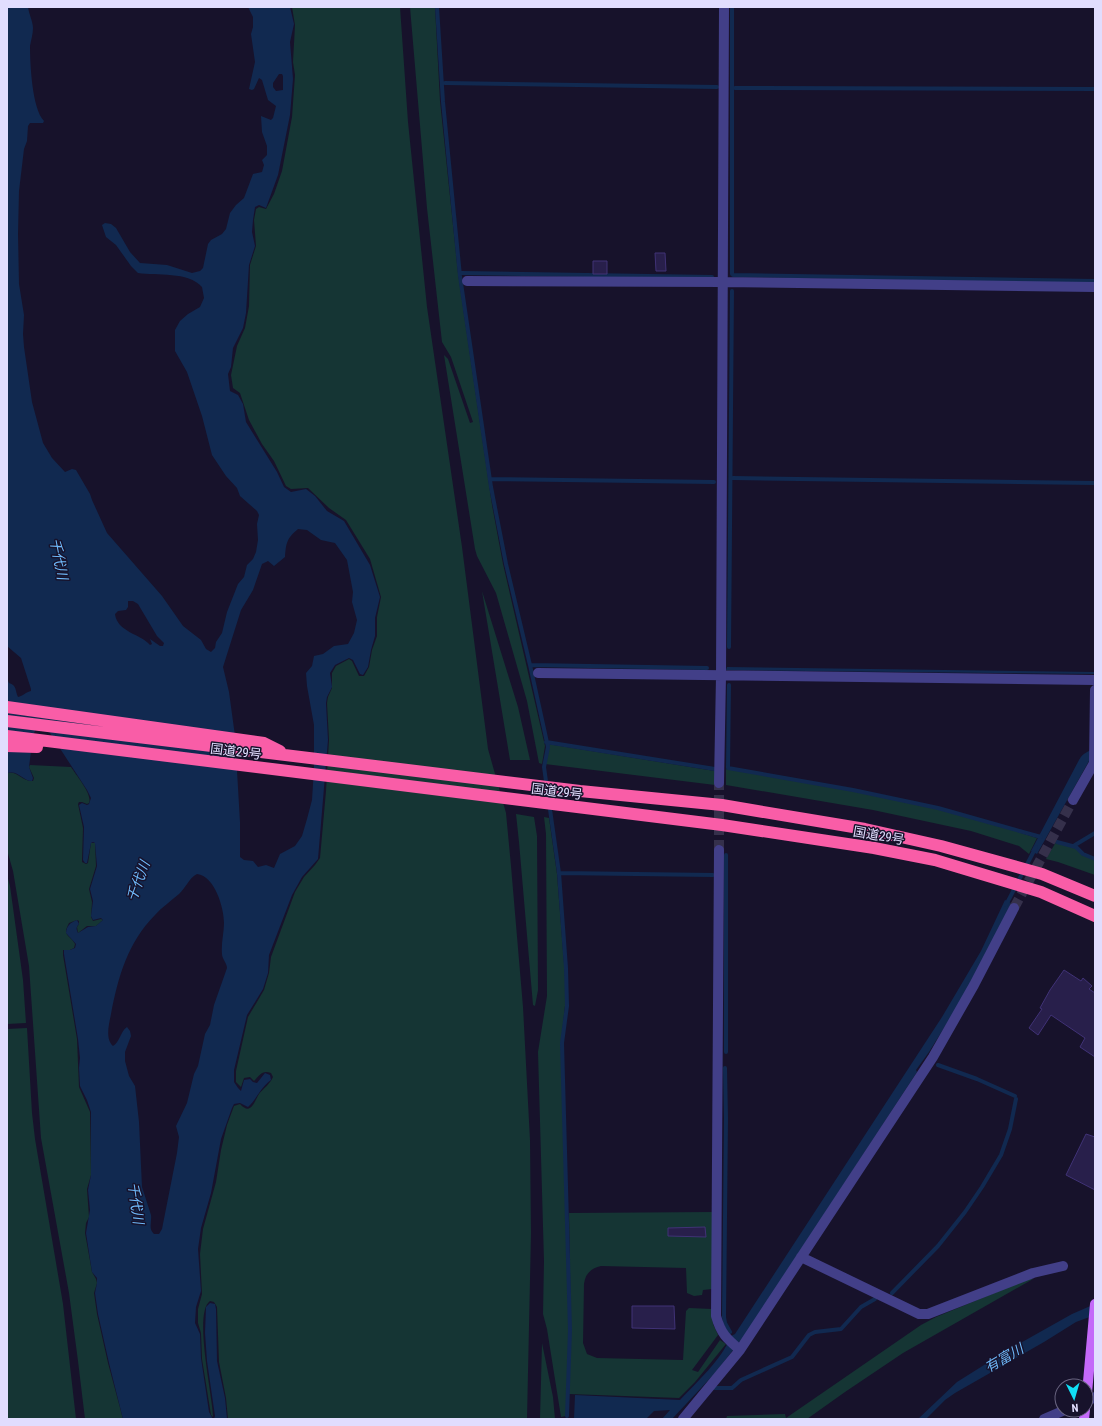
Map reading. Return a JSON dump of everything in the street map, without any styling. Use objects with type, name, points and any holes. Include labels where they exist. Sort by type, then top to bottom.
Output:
[{"type":"highway","points":[[7,707],[264,743],[288,755]]},
{"type":"highway","name":"国道29号","points":[[7,720],[580,791],[722,805],[865,829],[941,846],[1042,874],[1095,896]]},
{"type":"highway","name":"国道29号","points":[[7,736],[722,825],[874,848],[935,860],[1041,892],[1095,916]]},
{"type":"highway","points":[[7,746],[142,753]]},
{"type":"main road","points":[[1088,1378],[1095,1304]]},
{"type":"street","points":[[719,783],[721,676],[724,7]]},
{"type":"street","points":[[466,281],[723,282],[1095,287]]},
{"type":"street","points":[[538,673],[1095,680]]},
{"type":"street","points":[[1073,800],[1094,763],[1095,690]]},
{"type":"street","points":[[719,850],[716,1316],[719,1328],[726,1338],[740,1350]]},
{"type":"street","points":[[683,1419],[740,1350],[932,1057],[974,985],[1014,908]]},
{"type":"street","points":[[801,1257],[919,1314],[928,1314],[1034,1273],[1064,1266]]},
{"type":"street","points":[[1044,1419],[1054,1415]]},
{"type":"green space","points":[[292,7],[400,7],[408,122],[427,307],[462,547],[488,749],[506,813],[511,866],[523,1007],[530,1140],[531,1233],[527,1419],[228,1419],[226,1398],[219,1362],[217,1307],[214,1302],[210,1301],[205,1309],[203,1338],[213,1417],[211,1415],[202,1359],[201,1333],[198,1323],[198,1309],[202,1294],[200,1254],[203,1229],[216,1182],[227,1125],[234,1106],[240,1104],[247,1109],[250,1108],[273,1077],[271,1073],[265,1072],[254,1081],[250,1077],[244,1078],[241,1087],[236,1082],[236,1071],[248,1017],[264,990],[269,973],[271,957],[295,892],[304,877],[320,858],[329,740],[327,703],[332,688],[332,673],[336,666],[349,659],[352,661],[359,676],[364,676],[369,667],[372,650],[377,636],[377,617],[381,597],[370,559],[346,520],[329,508],[308,488],[291,489],[286,486],[274,461],[262,444],[249,420],[240,393],[233,388],[231,375],[237,346],[245,328],[249,306],[250,265],[256,246],[254,220],[256,209],[259,207],[266,209],[274,194],[282,171],[292,117],[295,75],[293,62],[295,25]]},
{"type":"green space","points":[[410,7],[435,7],[440,101],[458,273],[492,505],[503,564],[545,746],[542,764],[539,763],[527,701],[496,593],[477,556],[475,549],[444,355],[448,359],[470,423],[473,422],[451,357],[442,342],[427,208]]},
{"type":"green space","points":[[482,591],[518,707],[530,760],[510,760]]},
{"type":"green space","points":[[548,744],[715,771],[715,785],[545,764],[549,748]]},
{"type":"green space","points":[[30,765],[71,767],[90,799],[89,803],[87,804],[79,802],[78,804],[83,828],[82,862],[86,864],[88,863],[91,843],[95,843],[96,866],[89,889],[92,902],[91,917],[93,921],[103,920],[96,926],[87,926],[78,933],[77,927],[79,921],[77,920],[69,923],[66,933],[75,944],[74,948],[70,950],[63,950],[63,955],[77,1039],[79,1087],[90,1112],[91,1175],[87,1189],[89,1217],[86,1223],[85,1233],[92,1272],[97,1283],[94,1293],[97,1314],[123,1419],[85,1419],[69,1293],[41,1138],[29,966],[13,871],[7,850],[7,772],[15,774],[26,780],[33,781],[34,778],[29,767]]},
{"type":"green space","points":[[726,769],[832,787],[912,803],[1000,826],[1037,838],[1029,854],[1019,846],[971,831],[873,810],[726,785]]},
{"type":"green space","points":[[516,814],[534,817],[537,836],[538,990],[535,1006],[533,1005]]},
{"type":"green space","points":[[544,817],[549,818],[557,874],[565,976],[565,1006],[561,1043],[569,1330],[566,1416],[561,1417],[547,1329],[543,1314],[544,1261],[538,1052],[547,996],[546,834]]},
{"type":"green space","points":[[1056,842],[1076,848],[1083,854],[1095,860],[1095,875],[1046,859]]},
{"type":"green space","points":[[7,875],[10,886],[23,980],[26,1023],[7,1024]]},
{"type":"green space","points":[[27,1028],[35,1139],[63,1304],[76,1419],[7,1419],[7,1029]]},
{"type":"green space","points":[[713,1212],[712,1289],[703,1290],[702,1295],[694,1296],[687,1293],[686,1268],[601,1266],[594,1268],[587,1274],[584,1284],[583,1343],[587,1354],[597,1358],[683,1360],[686,1311],[689,1308],[712,1309],[713,1324],[718,1335],[692,1370],[698,1372],[720,1340],[726,1344],[695,1382],[679,1398],[569,1394],[571,1329],[569,1213]]},
{"type":"green space","points":[[1031,1278],[1033,1279],[903,1353],[807,1419],[726,1419],[727,1416],[785,1414],[786,1418],[921,1325],[936,1317]]},
{"type":"green space","points":[[542,1343],[553,1397],[555,1419],[540,1419]]},
{"type":"water","name":"千代川","points":[[7,7],[28,7],[33,28],[30,46],[32,85],[37,107],[44,121],[43,123],[30,123],[28,126],[19,191],[18,234],[19,284],[24,315],[24,347],[32,402],[43,443],[52,458],[65,472],[72,469],[76,470],[90,494],[107,533],[162,596],[183,626],[201,640],[206,649],[211,652],[215,648],[216,642],[222,633],[227,612],[238,584],[244,577],[247,565],[253,559],[256,552],[258,540],[257,524],[259,515],[257,511],[240,496],[237,488],[226,476],[212,455],[202,416],[187,372],[175,351],[175,330],[180,321],[200,307],[204,298],[202,287],[189,278],[181,276],[138,273],[116,245],[106,237],[102,225],[105,223],[111,224],[116,228],[130,252],[140,263],[167,265],[192,273],[200,271],[203,268],[208,244],[211,240],[222,234],[226,229],[230,213],[244,198],[253,174],[262,172],[264,165],[262,160],[267,155],[267,146],[262,132],[261,116],[271,120],[273,118],[276,106],[268,100],[262,80],[259,78],[254,89],[249,89],[255,62],[251,34],[253,17],[248,7],[290,7],[294,24],[290,42],[293,79],[290,115],[278,175],[266,208],[259,205],[255,207],[252,232],[255,246],[249,265],[246,313],[243,328],[233,348],[231,367],[228,374],[230,391],[238,395],[243,404],[246,422],[277,472],[284,487],[291,492],[306,489],[315,496],[327,511],[344,521],[370,565],[380,597],[375,618],[375,636],[368,667],[363,675],[360,674],[353,660],[349,658],[335,665],[330,673],[332,687],[326,703],[328,740],[318,859],[302,877],[292,895],[269,955],[268,973],[263,989],[247,1015],[234,1070],[234,1082],[241,1091],[244,1080],[250,1079],[257,1083],[265,1073],[270,1075],[271,1080],[264,1086],[248,1107],[240,1103],[234,1104],[232,1108],[221,1139],[211,1193],[201,1228],[198,1249],[201,1291],[196,1307],[195,1323],[200,1334],[201,1358],[209,1412],[213,1419],[123,1419],[98,1314],[95,1293],[97,1278],[92,1272],[86,1233],[90,1210],[88,1190],[91,1175],[91,1112],[80,1086],[78,1039],[64,954],[64,950],[75,948],[76,944],[66,933],[68,926],[71,923],[77,920],[79,924],[77,926],[78,933],[88,927],[96,926],[103,920],[101,918],[93,920],[91,916],[93,901],[90,889],[97,866],[95,843],[91,843],[87,863],[83,860],[84,827],[79,805],[82,803],[87,805],[89,804],[91,798],[48,730],[38,725],[33,735],[29,767],[33,778],[32,781],[29,781],[12,772],[8,773],[7,679],[9,683],[15,687],[18,697],[31,691],[31,689],[21,658],[7,646]],"holes":[[[279,74],[282,74],[283,90],[276,91],[273,87],[273,83]],[[298,529],[307,530],[321,540],[335,543],[347,560],[353,592],[352,602],[357,620],[354,633],[348,644],[334,646],[323,654],[314,656],[312,666],[306,673],[314,725],[314,768],[312,800],[302,836],[295,846],[280,854],[274,868],[266,865],[258,867],[253,861],[244,860],[240,857],[240,822],[235,736],[229,692],[223,667],[241,610],[253,590],[262,564],[268,561],[274,566],[285,557],[286,548],[291,535]],[[128,601],[133,601],[138,604],[157,636],[164,643],[163,646],[160,646],[150,639],[152,644],[150,645],[120,625],[115,614],[118,611],[126,610],[128,607]],[[197,874],[209,880],[220,901],[224,917],[222,954],[227,968],[214,1005],[210,1025],[205,1034],[198,1066],[194,1074],[187,1103],[176,1126],[179,1137],[177,1153],[162,1229],[159,1234],[154,1234],[151,1228],[151,1215],[142,1187],[139,1122],[135,1086],[129,1076],[125,1061],[125,1052],[131,1036],[130,1031],[127,1027],[113,1046],[108,1035],[117,987],[131,948],[146,925],[181,892]]]},
{"type":"water","points":[[727,667],[1095,672],[1095,674],[726,670]]},
{"type":"water","points":[[1095,749],[1095,757],[1089,761],[1037,854],[1031,851],[1079,760],[1086,753]]},
{"type":"water","points":[[1005,900],[1011,903],[975,978],[929,1052],[916,1070],[917,1072],[742,1340],[716,1372],[672,1419],[662,1419],[670,1410],[654,1411],[646,1419],[574,1419],[575,1395],[680,1400],[716,1361],[942,1017],[981,951]]},
{"type":"water","points":[[210,1303],[215,1304],[216,1309],[217,1361],[225,1398],[227,1419],[214,1419],[215,1416],[207,1361],[205,1333],[206,1307]]},
{"type":"water","name":"有富川","points":[[1095,1304],[1095,1315],[1076,1322],[955,1393],[945,1400],[926,1419],[918,1419],[957,1382],[1008,1350],[1072,1314]]},
{"type":"building","points":[[655,253],[665,253],[666,271],[656,271]]},
{"type":"building","points":[[593,261],[607,261],[607,274],[593,274]]},
{"type":"building","points":[[1064,970],[1081,981],[1083,978],[1092,986],[1089,989],[1095,993],[1095,1057],[1080,1047],[1085,1038],[1051,1015],[1038,1035],[1029,1028],[1042,1009],[1040,1008],[1050,990]]},
{"type":"building","points":[[1086,1134],[1095,1137],[1095,1190],[1066,1175]]},
{"type":"building","points":[[705,1227],[706,1237],[668,1236],[668,1228]]},
{"type":"building","points":[[632,1306],[674,1306],[675,1329],[632,1328]]},
{"type":"waterway","points":[[437,7],[443,102],[460,276],[491,487],[506,564],[548,747],[544,767],[559,873],[566,968],[567,1006],[562,1043],[570,1330],[567,1416]]},
{"type":"waterway","points":[[732,7],[732,274]]},
{"type":"waterway","points":[[445,83],[717,87]]},
{"type":"waterway","points":[[735,88],[1095,89]]},
{"type":"waterway","points":[[462,273],[712,277]]},
{"type":"waterway","points":[[733,275],[1095,281]]},
{"type":"waterway","points":[[729,647],[732,291]]},
{"type":"waterway","points":[[733,478],[1095,483]]},
{"type":"waterway","points":[[490,479],[714,482]]},
{"type":"waterway","points":[[530,665],[707,668]]},
{"type":"waterway","points":[[729,685],[728,768],[853,790],[938,808],[1041,837]]},
{"type":"waterway","points":[[546,742],[715,769]]},
{"type":"waterway","points":[[1075,845],[1095,833]]},
{"type":"waterway","points":[[1057,842],[1076,847],[1083,854],[1095,859]]},
{"type":"waterway","points":[[1006,905],[1036,847]]},
{"type":"waterway","points":[[726,855],[726,1052]]},
{"type":"waterway","points":[[559,873],[713,875]]},
{"type":"waterway","points":[[938,1065],[977,1079],[1015,1096]]},
{"type":"waterway","points":[[725,1068],[726,1118],[724,1317],[725,1323],[730,1332]]},
{"type":"waterway","points":[[892,1293],[938,1246],[965,1212],[982,1187],[1001,1155],[1010,1129],[1016,1099]]},
{"type":"waterway","points":[[714,1388],[732,1388],[741,1380],[792,1357],[809,1335],[815,1332],[841,1329],[861,1307],[875,1299]]},
{"type":"tunnel","points":[[719,783],[719,850]]},
{"type":"tunnel","points":[[1014,908],[1073,800]]}]
